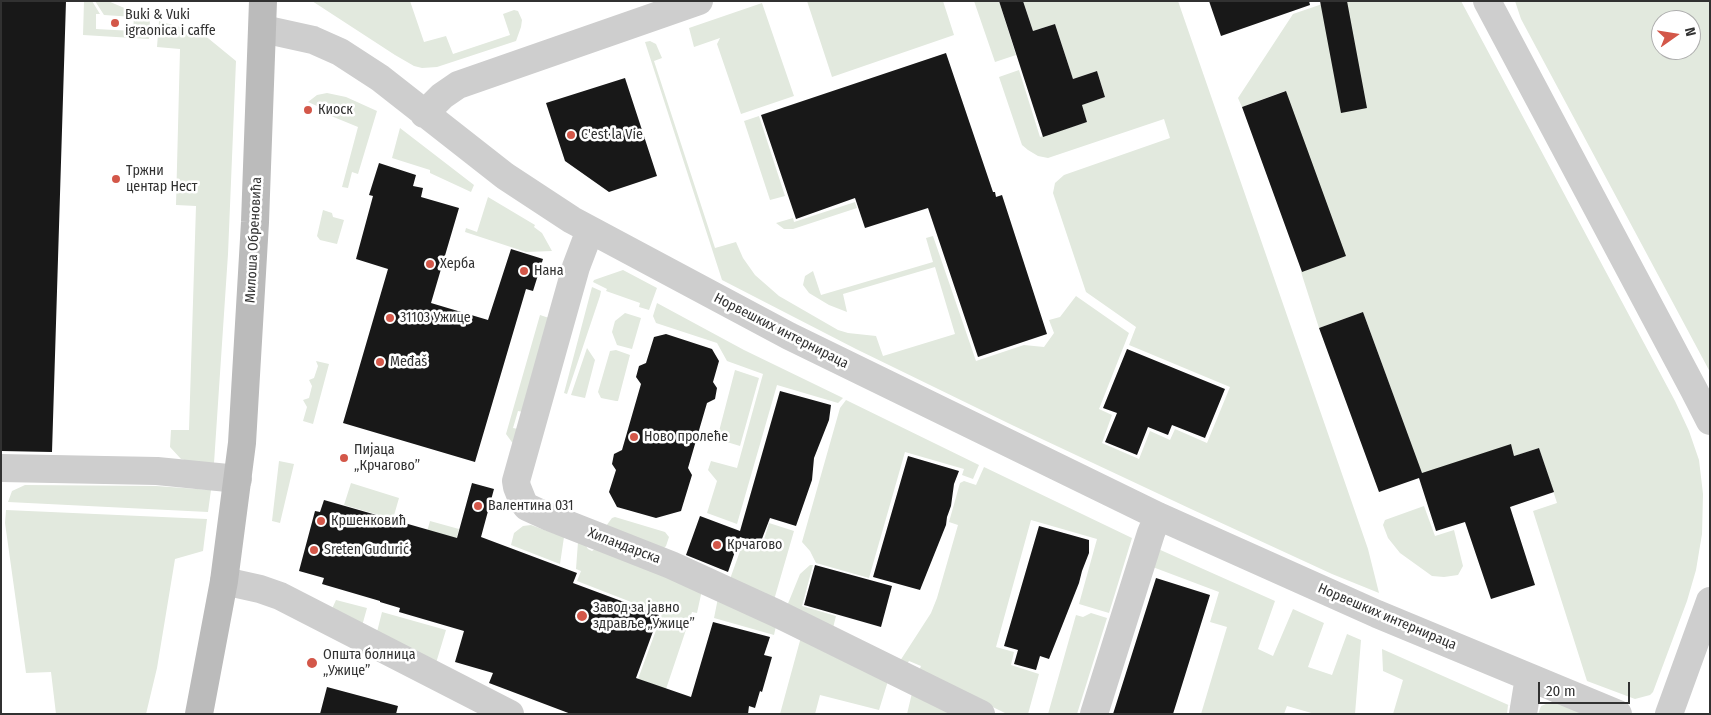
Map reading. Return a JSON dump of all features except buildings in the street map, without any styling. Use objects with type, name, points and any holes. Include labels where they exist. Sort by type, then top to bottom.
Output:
[{"type":"street","name":"Милоша Обреновића","points":[[199,714],[224,581],[242,443],[255,222],[264,1]]},
{"type":"street","points":[[424,114],[442,96],[458,85],[699,1]]},
{"type":"street","points":[[1487,1],[1710,421]]},
{"type":"street","name":"Норвешких интернираца","points":[[263,29],[313,40],[340,52],[380,78],[505,176],[572,220],[790,336],[1158,516],[1377,614],[1618,714]]},
{"type":"street","name":"Хиландарска","points":[[590,230],[576,267],[516,481],[522,502],[527,507],[549,517],[671,565],[776,613],[981,714]]},
{"type":"street","points":[[1,468],[157,471],[238,479]]},
{"type":"street","points":[[1094,714],[1158,516]]},
{"type":"street","points":[[224,581],[260,589],[280,596],[510,714]]},
{"type":"street","points":[[1669,714],[1710,601]]},
{"type":"street","points":[[1523,714],[1529,677]]},
{"type":"shaded area","points":[[84,1],[92,1],[100,14],[96,14],[96,29],[133,31],[134,17],[104,15],[95,1],[108,1],[150,19],[149,39],[83,35]]},
{"type":"shaded area","points":[[312,1],[410,1],[424,42],[446,36],[453,54],[510,35],[503,14],[514,10],[518,11],[522,20],[516,41],[437,67],[422,68],[414,66],[395,55]]},
{"type":"shaded area","points":[[807,1],[943,1],[954,35],[832,77]]},
{"type":"shaded area","points":[[974,1],[999,1],[1016,55],[995,62]]},
{"type":"shaded area","points":[[1023,1],[1178,1],[1368,549],[1379,593],[1332,574],[1012,425],[856,349],[722,280],[645,42],[650,41],[656,44],[662,58],[654,61],[715,248],[736,242],[743,258],[755,275],[779,296],[838,330],[876,336],[883,356],[955,334],[935,267],[843,294],[847,312],[829,305],[809,293],[803,285],[805,276],[813,271],[821,295],[933,262],[926,238],[933,236],[976,361],[1024,345],[1044,347],[1054,333],[1049,320],[1060,317],[1076,296],[1129,333],[1099,409],[1112,415],[1102,443],[1139,459],[1150,431],[1170,440],[1175,429],[1207,443],[1230,387],[1129,345],[1136,327],[1086,292],[1053,193],[1055,183],[1064,175],[1170,138],[1164,119],[1048,158],[1038,156],[1022,145],[999,77],[1019,70],[1040,137],[1087,122],[1082,105],[1105,97],[1097,71],[1073,79],[1055,24],[1033,31]]},
{"type":"shaded area","points":[[1331,1],[1461,1],[1675,401],[1689,431],[1699,460],[1703,494],[1702,534],[1696,570],[1687,601],[1653,692],[1650,695],[1635,699],[1587,681],[1533,511],[1557,503],[1539,448],[1514,456],[1511,445],[1423,477],[1363,312],[1319,328],[1301,272],[1345,256],[1285,91],[1242,107],[1238,98],[1293,14]]},
{"type":"shaded area","points":[[1515,1],[1710,1],[1710,372],[1521,19]]},
{"type":"shaded area","points":[[762,3],[794,96],[741,114],[717,44],[720,38],[694,47],[689,28]]},
{"type":"shaded area","points":[[159,21],[203,34],[236,61],[228,254],[214,463],[181,459],[170,447],[171,430],[189,430],[196,206],[176,205],[180,49],[157,47]]},
{"type":"shaded area","points":[[327,93],[346,97],[377,111],[358,174],[352,172],[348,188],[342,187],[358,127],[319,111],[317,106],[308,102],[317,95]]},
{"type":"shaded area","points":[[759,116],[785,196],[770,200],[744,121]]},
{"type":"shaded area","points":[[400,128],[474,185],[471,192],[430,173],[430,170],[392,158]]},
{"type":"shaded area","points":[[488,197],[535,225],[534,227],[542,233],[552,251],[526,252],[465,232],[466,228],[477,232]]},
{"type":"shaded area","points":[[855,202],[857,208],[793,229],[784,229],[776,223],[793,218],[794,222]]},
{"type":"shaded area","points":[[323,210],[332,213],[333,217],[344,220],[337,244],[320,240],[317,236]]},
{"type":"shaded area","points":[[623,270],[657,288],[649,310],[639,307],[640,303],[606,291],[607,289],[593,282]]},
{"type":"shaded area","points":[[592,287],[601,291],[600,296],[567,394],[564,393]]},
{"type":"shaded area","points":[[657,303],[744,350],[843,398],[838,403],[777,385],[737,524],[707,513],[717,481],[708,470],[711,461],[737,468],[763,374],[727,361],[717,343],[656,323],[653,316]]},
{"type":"shaded area","points":[[625,313],[641,318],[632,349],[617,345],[612,332],[615,321]]},
{"type":"shaded area","points":[[540,315],[549,318],[523,412],[518,411],[513,428],[518,429],[514,445],[506,434]]},
{"type":"shaded area","points":[[587,348],[595,360],[585,398],[571,395]]},
{"type":"shaded area","points":[[616,350],[630,355],[618,401],[601,398],[598,392],[610,351]]},
{"type":"shaded area","points":[[316,361],[329,364],[313,424],[303,421],[307,407],[303,400],[309,398],[312,386],[309,380],[314,378],[318,366]]},
{"type":"shaded area","points":[[735,370],[759,378],[740,446],[717,439]]},
{"type":"shaded area","points":[[846,400],[979,465],[973,479],[962,475],[964,469],[905,452],[869,578],[816,563],[810,551],[802,542],[840,408]]},
{"type":"shaded area","points":[[279,461],[294,464],[280,523],[272,521]]},
{"type":"shaded area","points":[[984,467],[1132,538],[1109,613],[1079,604],[1097,539],[1031,520],[996,647],[1014,652],[1011,665],[1039,674],[1028,714],[1007,714],[919,671],[921,666],[909,661],[907,664],[900,661],[931,613],[937,598],[958,525],[949,522],[960,483],[964,481],[976,485]]},
{"type":"shaded area","points":[[351,483],[399,498],[393,519],[344,505]]},
{"type":"shaded area","points":[[25,485],[156,486],[211,490],[208,512],[8,502],[12,491]]},
{"type":"shaded area","points":[[1424,506],[1435,536],[1454,530],[1463,566],[1458,575],[1432,576],[1400,553],[1388,538],[1383,525],[1385,520]]},
{"type":"shaded area","points":[[6,510],[207,519],[203,551],[175,559],[157,668],[146,714],[56,714],[51,672],[26,673],[5,523]]},
{"type":"shaded area","points":[[615,517],[665,532],[669,537],[666,546],[664,548],[606,526]]},
{"type":"shaded area","points":[[430,521],[459,529],[454,548],[425,539]]},
{"type":"shaded area","points":[[769,523],[794,531],[774,600],[730,579],[744,540],[762,546]]},
{"type":"shaded area","points":[[531,525],[564,537],[560,564],[511,545],[514,533],[523,526]]},
{"type":"shaded area","points":[[578,542],[592,551],[595,549],[702,590],[697,613],[692,612],[666,689],[638,679],[662,614],[577,581],[581,571],[576,569]]},
{"type":"shaded area","points":[[1156,548],[1275,601],[1258,649],[1273,656],[1293,609],[1324,623],[1308,667],[1332,675],[1347,634],[1361,640],[1355,714],[1315,714],[1287,706],[1284,714],[1201,714],[1227,627],[1210,622],[1219,592],[1150,566]]},
{"type":"shaded area","points":[[810,565],[813,565],[802,606],[836,616],[833,628],[787,606],[800,574]]},
{"type":"shaded area","points":[[718,598],[776,626],[774,635],[714,618]]},
{"type":"shaded area","points":[[336,600],[367,608],[362,626],[331,611]]},
{"type":"shaded area","points":[[382,612],[446,630],[436,663],[377,632]]},
{"type":"shaded area","points":[[1091,613],[1107,618],[1077,714],[1048,714],[1076,615],[1083,617]]},
{"type":"shaded area","points":[[801,637],[888,681],[879,710],[820,695],[815,714],[780,714]]},
{"type":"shaded area","points":[[1382,649],[1513,707],[1508,705],[1507,714],[1393,714],[1403,680],[1383,671]]},
{"type":"shaded area","points":[[912,693],[954,714],[907,714]]},
{"type":"shaded area","points":[[1553,701],[1593,714],[1538,714],[1541,706]]},
{"type":"place","name":"Buki & Vuki igraonica i caffe","points":[[115,23]]},
{"type":"place","name":"Киоск","points":[[308,110]]},
{"type":"place","name":"C'est la Vie","points":[[571,135]]},
{"type":"place","name":"Тржни центар Нест","points":[[116,179]]},
{"type":"place","name":"Херба","points":[[430,264]]},
{"type":"place","name":"Нана","points":[[524,271]]},
{"type":"place","name":"31103 Ужице","points":[[390,318]]},
{"type":"place","name":"Međaš","points":[[380,362]]},
{"type":"place","name":"Ново пролеће","points":[[634,437]]},
{"type":"place","name":"Пијаца „Крчагово”","points":[[344,458]]},
{"type":"place","name":"Валентина 031","points":[[478,506]]},
{"type":"place","name":"Кршенковић","points":[[321,521]]},
{"type":"place","name":"Крчагово","points":[[717,545]]},
{"type":"place","name":"Sreten Gudurić","points":[[314,550]]},
{"type":"place","name":"Завод за јавно здравље „Ужице”","points":[[582,616]]},
{"type":"place","name":"Општа болница „Ужице”","points":[[312,663]]}]
